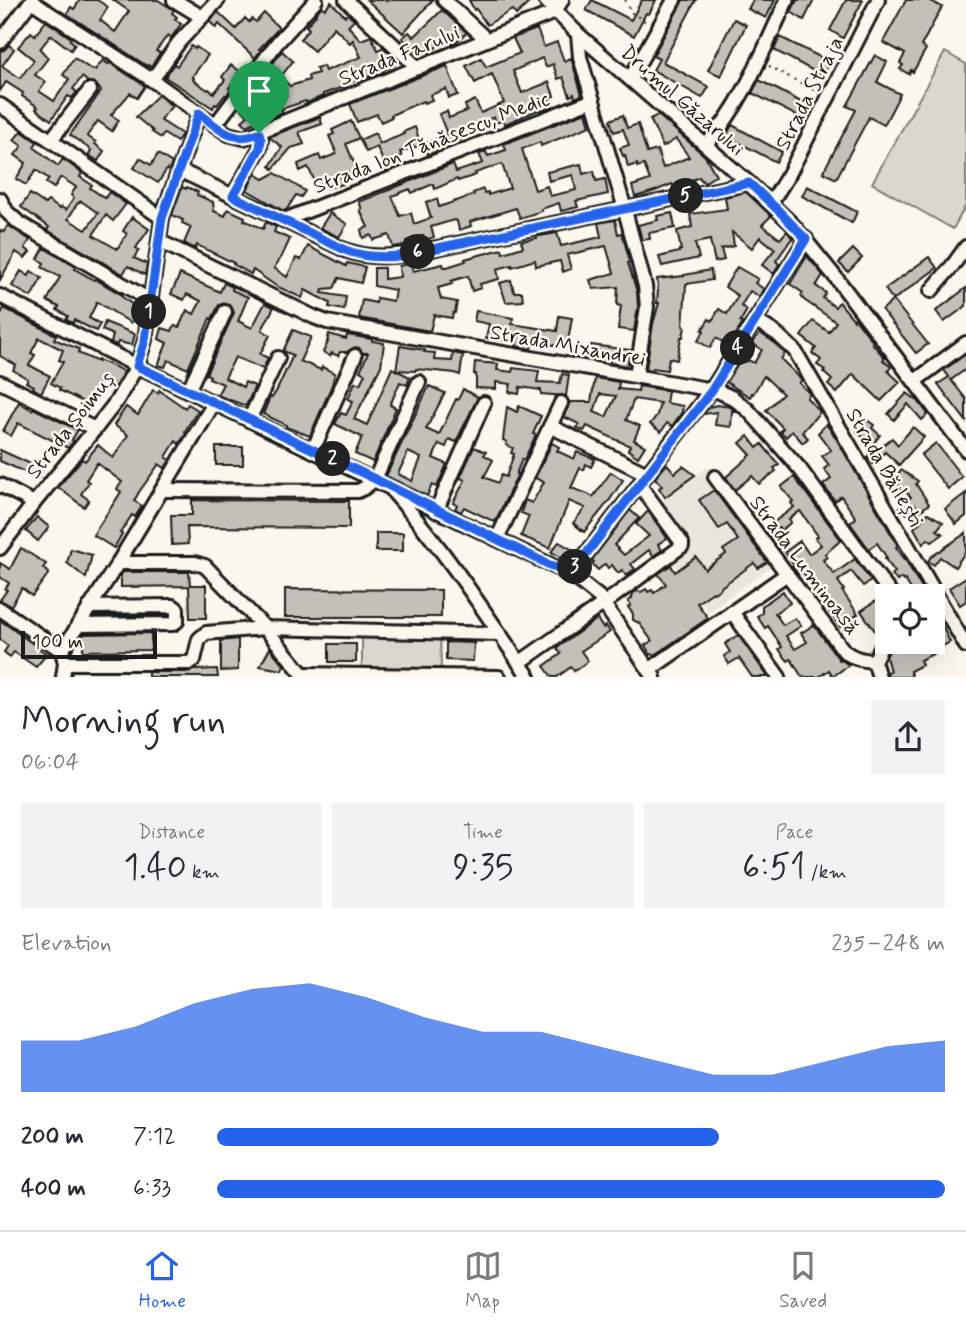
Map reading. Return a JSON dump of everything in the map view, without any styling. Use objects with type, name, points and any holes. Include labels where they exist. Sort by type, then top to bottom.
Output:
[{"type":"street","points":[[174,0],[202,17]]},
{"type":"street","points":[[152,80],[179,42],[218,0]]},
{"type":"street","points":[[215,125],[277,43],[316,0]]},
{"type":"street","points":[[346,0],[418,68]]},
{"type":"street","points":[[444,0],[487,40]]},
{"type":"street","name":"Drumul Găzarului","points":[[545,0],[578,34],[771,203],[806,239],[966,450]]},
{"type":"street","points":[[555,12],[562,0]]},
{"type":"street","points":[[629,79],[674,0]]},
{"type":"street","points":[[706,145],[737,104],[787,0]]},
{"type":"street","name":"Strada Straja","points":[[771,203],[829,98],[878,0]]},
{"type":"street","points":[[0,42],[5,25],[32,1]]},
{"type":"street","name":"Strada Farului","points":[[32,1],[228,134],[239,138],[250,137],[555,12]]},
{"type":"street","points":[[578,34],[580,57],[625,209],[647,296],[636,376]]},
{"type":"street","points":[[51,140],[90,90]]},
{"type":"street","name":"Strada Ion Tănăsescu, Medic","points":[[284,220],[593,100]]},
{"type":"street","points":[[0,105],[162,218]]},
{"type":"street","name":"Strada Șoimuș","points":[[0,548],[116,402],[137,366],[145,340],[162,218],[199,113]]},
{"type":"street","points":[[233,196],[260,148],[259,133]]},
{"type":"street","points":[[179,170],[353,253],[368,257],[408,254],[749,183]]},
{"type":"street","points":[[0,199],[7,212],[19,223],[151,301]]},
{"type":"street","points":[[570,575],[712,390],[806,239]]},
{"type":"street","name":"Strada Mixandrei","points":[[159,241],[327,322],[712,390],[733,398],[748,410],[800,469],[884,584]]},
{"type":"street","points":[[930,290],[966,247]]},
{"type":"street","points":[[0,296],[188,391],[570,575],[605,603],[652,673],[787,573]]},
{"type":"street","points":[[188,391],[225,312]]},
{"type":"street","name":"Strada Băilești","points":[[755,320],[778,334],[795,351],[966,646]]},
{"type":"street","points":[[915,381],[966,343]]},
{"type":"street","points":[[313,450],[355,356]]},
{"type":"street","points":[[249,420],[278,358]]},
{"type":"street","points":[[162,489],[358,491],[375,479],[419,382]]},
{"type":"street","points":[[0,383],[95,429]]},
{"type":"street","points":[[63,677],[64,657],[78,625],[214,403]]},
{"type":"street","points":[[436,511],[484,403]]},
{"type":"street","points":[[496,540],[561,403]]},
{"type":"street","points":[[519,663],[682,546],[643,479],[550,426]]},
{"type":"street","name":"Strada Luminoasă","points":[[715,477],[844,651],[851,657],[874,661]]},
{"type":"street","points":[[0,485],[34,503]]},
{"type":"street","points":[[389,487],[437,545],[519,663],[523,676]]},
{"type":"street","points":[[118,563],[195,563],[205,566],[265,628],[304,676],[499,677]]},
{"type":"street","points":[[78,625],[173,624],[177,621],[177,609],[173,606],[89,607]]},
{"type":"street","points":[[0,608],[64,657],[189,663],[196,656],[199,639],[206,633],[265,628],[499,634]]},
{"type":"street","points":[[732,612],[779,677]]},
{"type":"street","points":[[878,654],[874,661],[879,677]]},
{"type":"path","points":[[625,0],[632,13],[658,29]]},
{"type":"path","points":[[759,60],[829,98]]},
{"type":"shaded area","points":[[945,52],[966,64],[966,205],[953,229],[872,183]]},
{"type":"shaded area","points":[[707,467],[776,563],[708,612],[672,561],[690,547],[659,503]]},
{"type":"shaded area","points":[[362,633],[440,633],[441,668],[362,669]]},
{"type":"building","points":[[80,0],[97,0],[108,7],[100,20],[115,32],[129,11],[113,0],[158,0],[174,10],[172,13],[177,17],[175,19],[181,24],[171,38],[168,35],[156,51],[160,53],[151,67],[67,14]]},
{"type":"building","points":[[367,0],[433,0],[403,33]]},
{"type":"building","points":[[469,0],[532,0],[516,15],[512,10],[487,25]]},
{"type":"building","points":[[592,0],[631,20],[642,0],[656,0],[634,36],[586,10]]},
{"type":"building","points":[[683,0],[696,0],[663,62],[709,87],[702,98],[653,70],[659,59],[653,56]]},
{"type":"building","points":[[753,0],[775,0],[766,18],[748,9]]},
{"type":"building","points":[[797,0],[814,0],[804,20],[791,12]]},
{"type":"building","points":[[846,0],[863,0],[843,38],[830,30]]},
{"type":"building","points":[[906,0],[929,0],[942,7],[921,46],[926,49],[913,72],[911,70],[909,74],[900,69],[905,54],[883,42]]},
{"type":"building","points":[[331,2],[345,16],[348,14],[354,20],[348,26],[361,40],[371,36],[378,50],[383,47],[396,60],[394,66],[383,70],[384,72],[345,84],[346,86],[307,103],[306,101],[281,109],[283,112],[247,126],[242,121],[248,116],[240,107],[256,91],[254,89],[263,78],[271,85],[250,110],[286,96],[273,84],[280,77],[290,86],[309,80],[308,76],[318,73],[316,68],[323,66],[325,71],[361,57],[353,40],[350,43],[334,27],[314,51],[300,39],[309,29],[306,26],[315,14],[322,6],[325,9]]},
{"type":"building","points":[[442,10],[467,33],[453,44],[447,37],[430,53],[426,50],[421,55],[402,38],[409,32],[414,37]]},
{"type":"building","points":[[218,12],[236,29],[245,18],[249,22],[252,19],[256,22],[264,13],[279,28],[259,49],[261,50],[255,58],[219,24],[216,28],[210,22]]},
{"type":"building","points":[[734,19],[746,25],[721,76],[708,70]]},
{"type":"building","points":[[46,21],[71,38],[75,44],[71,50],[51,35],[40,49],[48,58],[35,75],[46,82],[39,91],[54,101],[69,79],[63,75],[74,58],[92,70],[103,60],[145,86],[137,98],[130,93],[111,115],[119,120],[112,131],[98,121],[87,136],[104,151],[98,161],[89,155],[91,150],[70,135],[101,91],[95,83],[82,77],[73,89],[77,92],[72,98],[68,96],[51,120],[22,96],[23,93],[6,82],[0,91],[0,51],[9,45],[14,49],[2,66],[20,78],[34,60],[18,47],[31,32],[35,35]]},
{"type":"building","points":[[537,29],[544,47],[557,42],[564,61],[571,58],[582,95],[575,98],[574,94],[570,96],[563,77],[558,79],[553,64],[546,67],[542,58],[513,71],[522,93],[549,82],[554,96],[549,98],[553,106],[505,124],[503,120],[496,123],[494,117],[470,127],[473,135],[428,155],[424,144],[447,134],[439,114],[447,111],[449,118],[467,111],[465,105],[475,100],[481,113],[504,103],[492,74],[475,83],[466,66],[481,58],[486,67],[520,53],[513,38]]},
{"type":"building","points":[[780,37],[830,62],[823,76],[774,50]]},
{"type":"building","points":[[191,46],[208,55],[192,77],[208,90],[214,93],[225,80],[222,77],[231,65],[241,72],[226,96],[213,108],[165,77],[174,64],[177,66]]},
{"type":"building","points":[[282,51],[293,61],[282,75],[271,66]]},
{"type":"building","points":[[875,55],[887,62],[877,82],[900,94],[884,125],[869,117],[836,179],[823,172],[856,110],[847,106]]},
{"type":"building","points":[[447,66],[458,95],[449,98],[446,89],[430,95],[432,100],[423,101],[381,122],[377,114],[357,122],[350,104]]},
{"type":"building","points":[[759,80],[807,105],[801,118],[752,93]]},
{"type":"building","points":[[158,95],[172,106],[160,120],[182,134],[177,142],[164,134],[161,138],[136,117]]},
{"type":"building","points":[[586,112],[590,126],[541,146],[540,142],[522,149],[535,190],[547,186],[550,196],[576,190],[573,175],[549,181],[547,172],[581,164],[583,174],[594,171],[596,181],[605,179],[608,194],[576,201],[578,207],[561,211],[559,203],[520,218],[516,208],[470,222],[471,226],[459,230],[457,221],[454,220],[431,227],[434,237],[424,241],[423,236],[406,241],[406,245],[393,247],[389,235],[373,240],[371,235],[363,238],[361,230],[368,227],[359,202],[453,164],[456,172],[483,163],[479,154],[486,152],[488,156],[506,150],[504,144]],"holes":[[[502,164],[510,188],[488,195],[483,189],[473,193],[474,195],[439,207],[437,199],[426,202],[431,218],[414,224],[411,213],[400,216],[392,196],[410,189],[412,193],[433,184],[435,189]]]},
{"type":"building","points":[[623,115],[627,128],[638,124],[647,153],[657,150],[663,168],[689,157],[676,139],[663,147],[650,119],[658,115],[705,156],[716,175],[704,183],[699,177],[684,184],[672,184],[635,197],[632,186],[650,180],[644,165],[628,167],[625,155],[623,156],[620,148],[629,145],[623,129],[614,132],[610,120]]},
{"type":"building","points":[[320,117],[322,124],[299,132],[304,144],[291,148],[273,169],[270,166],[282,147],[269,137]]},
{"type":"building","points":[[351,121],[359,138],[346,144],[357,170],[340,176],[343,184],[327,188],[324,181],[315,182],[308,167],[300,171],[298,164],[319,155],[321,160],[336,154],[329,136],[334,134],[332,130]]},
{"type":"building","points":[[732,125],[782,152],[776,162],[726,136]]},
{"type":"building","points":[[415,127],[421,145],[400,152],[402,156],[385,166],[377,147],[366,152],[360,140],[375,133],[380,144]]},
{"type":"building","points":[[21,131],[37,142],[34,147],[58,166],[63,159],[82,173],[80,177],[92,185],[90,188],[105,198],[109,192],[126,204],[113,221],[106,215],[93,235],[117,249],[127,234],[123,231],[132,217],[149,229],[136,248],[139,250],[134,258],[147,264],[145,275],[128,266],[123,274],[47,230],[49,227],[21,207],[30,194],[45,204],[48,201],[66,210],[74,198],[71,195],[76,187],[60,178],[54,188],[46,183],[49,179],[36,170],[26,185],[16,179],[26,163],[15,155],[22,146],[14,140]],"holes":[[[81,201],[98,213],[86,230],[68,219]]]},
{"type":"building","points":[[158,154],[172,163],[169,171],[167,169],[158,183],[134,168],[140,158],[151,165]]},
{"type":"building","points":[[275,173],[305,191],[301,197],[296,195],[284,211],[247,190],[255,174],[264,179]]},
{"type":"building","points":[[807,186],[857,212],[852,223],[802,196]]},
{"type":"building","points":[[182,187],[198,192],[197,195],[213,202],[214,211],[225,216],[228,209],[263,229],[266,222],[276,227],[274,232],[290,239],[274,268],[287,277],[296,258],[301,260],[308,246],[346,266],[347,263],[365,267],[361,283],[339,278],[334,288],[323,289],[322,293],[346,297],[344,310],[329,307],[330,303],[305,290],[302,298],[276,286],[253,270],[251,274],[197,245],[195,249],[184,243],[191,227],[172,215]]},
{"type":"building","points":[[746,192],[771,216],[762,225],[780,239],[787,231],[792,238],[776,261],[779,264],[774,274],[762,265],[775,249],[760,237],[752,248],[732,232],[734,246],[721,249],[724,260],[715,262],[710,240],[695,243],[699,258],[662,266],[659,257],[681,250],[677,231],[692,227],[690,214],[727,209],[725,197]]},
{"type":"building","points":[[330,213],[347,224],[339,237],[320,228]]},
{"type":"building","points":[[672,213],[675,228],[649,233],[650,239],[642,240],[638,225],[658,220],[657,216]]},
{"type":"building","points":[[615,220],[618,234],[622,233],[637,292],[638,307],[634,331],[618,329],[621,306],[617,305],[618,287],[593,289],[590,280],[614,273],[606,246],[567,255],[571,269],[563,272],[560,261],[536,266],[535,260],[497,269],[499,279],[480,284],[481,288],[472,291],[468,276],[451,281],[452,284],[438,288],[441,299],[457,302],[455,313],[452,318],[434,315],[430,331],[359,318],[362,300],[376,303],[377,298],[393,301],[395,290],[374,286],[374,268],[384,268],[384,279],[400,277],[399,266],[412,263],[413,271],[443,264],[447,267],[502,249],[503,253],[523,247],[521,241],[557,233],[561,246],[601,237],[598,223]]},
{"type":"building","points":[[8,225],[30,240],[25,248],[30,252],[25,258],[16,252],[0,280],[0,230],[4,232]]},
{"type":"building","points":[[44,248],[122,295],[133,305],[135,302],[141,305],[131,323],[97,302],[89,318],[100,324],[96,331],[74,320],[73,323],[66,320],[68,316],[57,310],[59,307],[47,301],[60,277],[42,267],[44,263],[38,259]]},
{"type":"building","points":[[853,249],[862,258],[848,272],[839,263]]},
{"type":"building","points":[[807,256],[823,275],[816,286],[826,293],[823,298],[835,307],[839,302],[854,320],[855,318],[885,358],[883,360],[891,367],[888,371],[900,382],[881,401],[853,374],[837,393],[828,385],[832,380],[823,372],[825,370],[817,365],[821,360],[812,353],[816,348],[801,336],[813,321],[829,332],[836,322],[804,300],[801,296],[803,293],[790,284]]},
{"type":"building","points":[[929,257],[937,268],[893,300],[885,289]]},
{"type":"building","points":[[737,267],[758,279],[755,283],[764,289],[760,297],[750,291],[741,306],[747,310],[740,322],[743,323],[729,346],[716,338],[710,348],[698,341],[709,319],[712,321],[719,309],[727,314],[738,296],[725,287]]},
{"type":"building","points":[[711,270],[712,280],[686,284],[685,327],[677,360],[669,358],[667,370],[646,369],[659,303],[657,279]]},
{"type":"building","points":[[21,271],[29,276],[31,271],[42,278],[31,297],[12,286]]},
{"type":"building","points":[[180,274],[220,292],[224,283],[248,297],[238,321],[252,328],[265,303],[274,307],[262,330],[270,335],[260,354],[268,358],[263,369],[235,357],[225,378],[243,387],[245,382],[255,386],[246,406],[217,395],[223,384],[206,374],[234,313],[229,304],[219,305],[212,319],[210,318],[188,369],[168,360],[165,367],[158,365],[167,343],[159,339],[162,328],[172,331],[174,326],[179,327],[187,310],[194,314],[201,301],[187,294],[184,300],[171,294]]},
{"type":"building","points":[[511,280],[514,292],[522,292],[523,301],[506,302],[500,283]]},
{"type":"building","points":[[966,288],[966,306],[944,322],[936,311]]},
{"type":"building","points":[[893,300],[928,344],[916,353],[882,310]]},
{"type":"building","points":[[4,308],[56,335],[54,339],[79,349],[78,353],[124,372],[114,388],[101,380],[87,404],[59,390],[60,388],[51,383],[63,362],[59,360],[63,350],[39,338],[31,353],[35,355],[29,365],[50,376],[41,393],[33,388],[34,386],[26,382],[28,379],[13,370],[16,365],[0,356],[0,316]]},
{"type":"building","points":[[476,311],[513,318],[512,324],[557,331],[559,316],[572,318],[567,347],[532,344],[531,349],[516,346],[517,341],[486,338],[489,324],[474,321]]},
{"type":"building","points":[[105,322],[135,334],[132,345],[111,343],[113,335],[102,330]]},
{"type":"building","points":[[293,330],[311,337],[300,361],[335,373],[310,436],[263,414],[293,355],[283,351]]},
{"type":"building","points":[[760,333],[785,353],[781,359],[802,380],[799,383],[810,394],[807,398],[820,412],[802,432],[808,438],[803,443],[792,431],[786,437],[780,431],[783,428],[766,410],[783,394],[764,376],[750,397],[726,382],[741,359],[754,363],[762,350],[752,343]]},
{"type":"building","points":[[329,334],[346,339],[347,335],[384,343],[381,366],[354,419],[367,425],[392,368],[410,377],[407,385],[400,382],[390,405],[396,408],[373,462],[355,454],[362,437],[335,424],[341,413],[346,415],[353,401],[348,399],[355,382],[360,384],[365,374],[360,371],[368,353],[355,347],[347,352],[340,352],[338,356],[332,353],[330,356],[323,352]]},
{"type":"building","points":[[591,345],[631,350],[627,366],[589,357]]},
{"type":"building","points":[[400,346],[435,353],[434,360],[452,361],[453,353],[463,355],[460,375],[416,369],[396,370]]},
{"type":"building","points":[[966,354],[966,369],[951,380],[966,399],[966,421],[938,384],[949,377],[944,370]]},
{"type":"building","points":[[475,362],[498,364],[497,370],[512,372],[513,368],[539,371],[537,382],[560,383],[562,374],[569,375],[566,396],[541,394],[541,390],[520,387],[519,394],[509,392],[511,384],[496,382],[496,389],[476,388]]},
{"type":"building","points":[[595,378],[619,382],[618,389],[638,391],[639,386],[668,391],[666,403],[683,406],[672,426],[667,423],[661,432],[650,424],[657,415],[660,403],[634,399],[626,420],[640,426],[634,440],[645,446],[638,457],[628,450],[630,446],[587,426],[584,431],[577,428],[579,424],[564,417],[570,402],[591,402]],"holes":[[[600,394],[616,396],[606,417],[594,412]]]},
{"type":"building","points":[[429,386],[445,393],[426,429],[439,435],[463,389],[478,397],[456,442],[449,439],[446,447],[439,444],[433,458],[447,464],[437,487],[432,485],[427,496],[386,476]],"holes":[[[408,452],[421,458],[412,481],[398,474]]]},
{"type":"building","points":[[153,390],[158,393],[159,390],[185,408],[188,404],[198,410],[179,444],[176,441],[166,457],[170,460],[165,468],[159,464],[139,492],[134,501],[142,506],[120,533],[122,534],[114,548],[93,535],[121,492],[117,489],[122,482],[97,463],[81,494],[89,500],[84,507],[58,487],[98,445],[113,458],[128,435],[114,425],[126,407],[138,415]]},
{"type":"building","points":[[907,393],[918,401],[928,414],[922,420],[908,404],[894,420],[888,414]]},
{"type":"building","points":[[19,402],[78,430],[72,440],[74,441],[68,448],[18,423],[11,436],[3,431]]},
{"type":"building","points":[[519,406],[541,416],[533,434],[536,435],[524,460],[522,459],[518,474],[495,522],[464,507],[461,512],[455,509],[457,505],[453,503],[465,480],[460,478],[474,447],[486,452],[484,455],[493,460],[484,477],[498,483],[501,475],[506,477],[514,454],[511,453],[513,448],[503,440],[507,407],[517,412]]},
{"type":"building","points":[[709,407],[730,407],[735,411],[732,411],[731,427],[715,425],[717,412],[704,414]]},
{"type":"building","points":[[867,420],[880,435],[872,445],[857,432]]},
{"type":"building","points":[[826,424],[836,438],[919,584],[908,584],[901,578],[897,581],[892,574],[895,572],[877,543],[869,549],[850,523],[856,518],[841,496],[835,501],[823,485],[831,479],[824,469],[829,465],[822,456],[831,450],[818,433]]},
{"type":"building","points":[[913,427],[924,437],[899,465],[885,452],[873,464],[867,457],[892,438],[898,445]]},
{"type":"building","points":[[748,436],[757,448],[762,444],[779,465],[774,468],[776,471],[759,484],[752,476],[735,490],[726,477],[751,455],[740,443]]},
{"type":"building","points":[[552,443],[559,447],[557,451],[574,459],[577,452],[595,459],[591,467],[586,464],[584,470],[580,468],[571,488],[593,497],[611,472],[623,480],[584,532],[573,523],[585,508],[569,501],[550,548],[521,536],[529,516],[521,513],[525,500],[532,503],[544,482],[535,478]]},
{"type":"building","points":[[936,443],[962,477],[948,489],[921,455]]},
{"type":"building","points":[[216,447],[243,447],[243,465],[216,465]]},
{"type":"building","points":[[0,450],[42,469],[38,478],[0,461]]},
{"type":"building","points":[[667,464],[675,473],[683,466],[695,475],[665,497],[659,488],[662,486],[655,478]]},
{"type":"building","points":[[901,470],[918,481],[916,484],[929,504],[920,511],[915,505],[907,514],[900,507],[911,497],[899,485],[895,490],[889,484]]},
{"type":"building","points":[[794,477],[841,540],[825,554],[827,557],[823,560],[834,574],[855,559],[871,581],[863,586],[851,571],[838,581],[858,614],[840,627],[802,571],[798,574],[792,566],[794,565],[785,552],[800,541],[809,554],[821,545],[815,538],[818,536],[800,511],[789,519],[791,522],[781,531],[779,528],[774,531],[770,525],[794,507],[791,503],[793,501],[781,487]]},
{"type":"building","points":[[714,490],[767,562],[758,568],[754,563],[697,603],[708,618],[655,655],[650,654],[645,645],[652,641],[639,623],[633,620],[633,614],[628,607],[631,605],[628,602],[633,593],[646,589],[654,593],[666,584],[658,574],[671,565],[675,572],[696,557],[705,569],[726,554],[723,550],[738,540],[727,524],[719,529],[699,500]]},
{"type":"building","points":[[966,493],[966,516],[956,524],[945,509]]},
{"type":"building","points":[[192,500],[349,501],[349,528],[187,527],[188,544],[172,545],[171,515],[192,515]]},
{"type":"building","points":[[630,510],[639,518],[614,545],[624,555],[649,536],[636,524],[648,511],[667,538],[658,544],[662,550],[653,556],[649,550],[631,564],[635,569],[626,575],[622,570],[618,573],[612,565],[608,568],[605,564],[598,570],[592,560]]},
{"type":"building","points":[[928,513],[943,522],[937,530],[943,534],[932,542],[928,539],[923,544],[914,528]]},
{"type":"building","points":[[37,517],[49,527],[38,541],[26,531]]},
{"type":"building","points":[[376,533],[403,533],[403,551],[376,551]]},
{"type":"building","points":[[966,533],[966,551],[955,567],[940,557],[934,565],[928,561],[931,557]]},
{"type":"building","points":[[559,542],[575,554],[566,563],[551,552]]},
{"type":"building","points":[[21,548],[46,564],[43,568],[49,573],[32,596],[22,588],[11,606],[0,600],[9,583],[0,577],[0,563],[10,569]]},
{"type":"building","points":[[71,549],[92,555],[86,578],[67,563]]},
{"type":"building","points":[[123,572],[189,572],[190,585],[206,585],[206,618],[190,618],[189,586],[121,587]]},
{"type":"building","points":[[966,577],[966,601],[960,605],[949,588]]},
{"type":"building","points":[[285,589],[441,590],[441,617],[285,617]]},
{"type":"building","points":[[783,591],[790,603],[775,613],[783,625],[795,618],[801,626],[786,636],[795,649],[807,642],[801,633],[814,625],[840,661],[849,665],[833,676],[829,670],[819,677],[802,677],[791,659],[788,661],[779,649],[782,647],[768,626],[765,628],[757,616],[762,613],[762,606]]},
{"type":"building","points":[[875,601],[875,631],[861,611]]},
{"type":"building","points":[[597,619],[603,628],[606,626],[610,632],[581,651],[588,661],[574,671],[571,667],[557,677],[552,677],[544,666],[561,654],[557,648]]},
{"type":"building","points":[[0,620],[47,654],[36,667],[14,652],[10,657],[4,652],[8,646],[0,640]]},
{"type":"building","points":[[945,631],[950,642],[945,645]]},
{"type":"building","points":[[151,633],[151,650],[83,651],[83,634]]},
{"type":"building","points":[[738,635],[768,677],[752,677],[739,658],[729,664],[724,656],[730,652],[725,644]]},
{"type":"building","points":[[238,639],[238,670],[221,671],[221,641]]},
{"type":"building","points":[[446,642],[474,643],[473,661],[446,660]]},
{"type":"building","points":[[329,644],[356,644],[356,662],[329,662]]},
{"type":"building","points":[[270,648],[284,665],[282,670],[260,666]]},
{"type":"building","points":[[888,654],[933,654],[920,660],[922,665],[910,671],[912,677],[888,677],[887,672],[890,671]]},
{"type":"building","points":[[217,669],[218,677],[148,677],[148,672]]},
{"type":"route","points":[[199,113],[234,137],[244,138],[259,133],[260,148],[233,196],[360,255],[399,256],[749,183],[806,239],[712,390],[570,575],[137,366],[145,340],[162,218],[199,113]]}]
